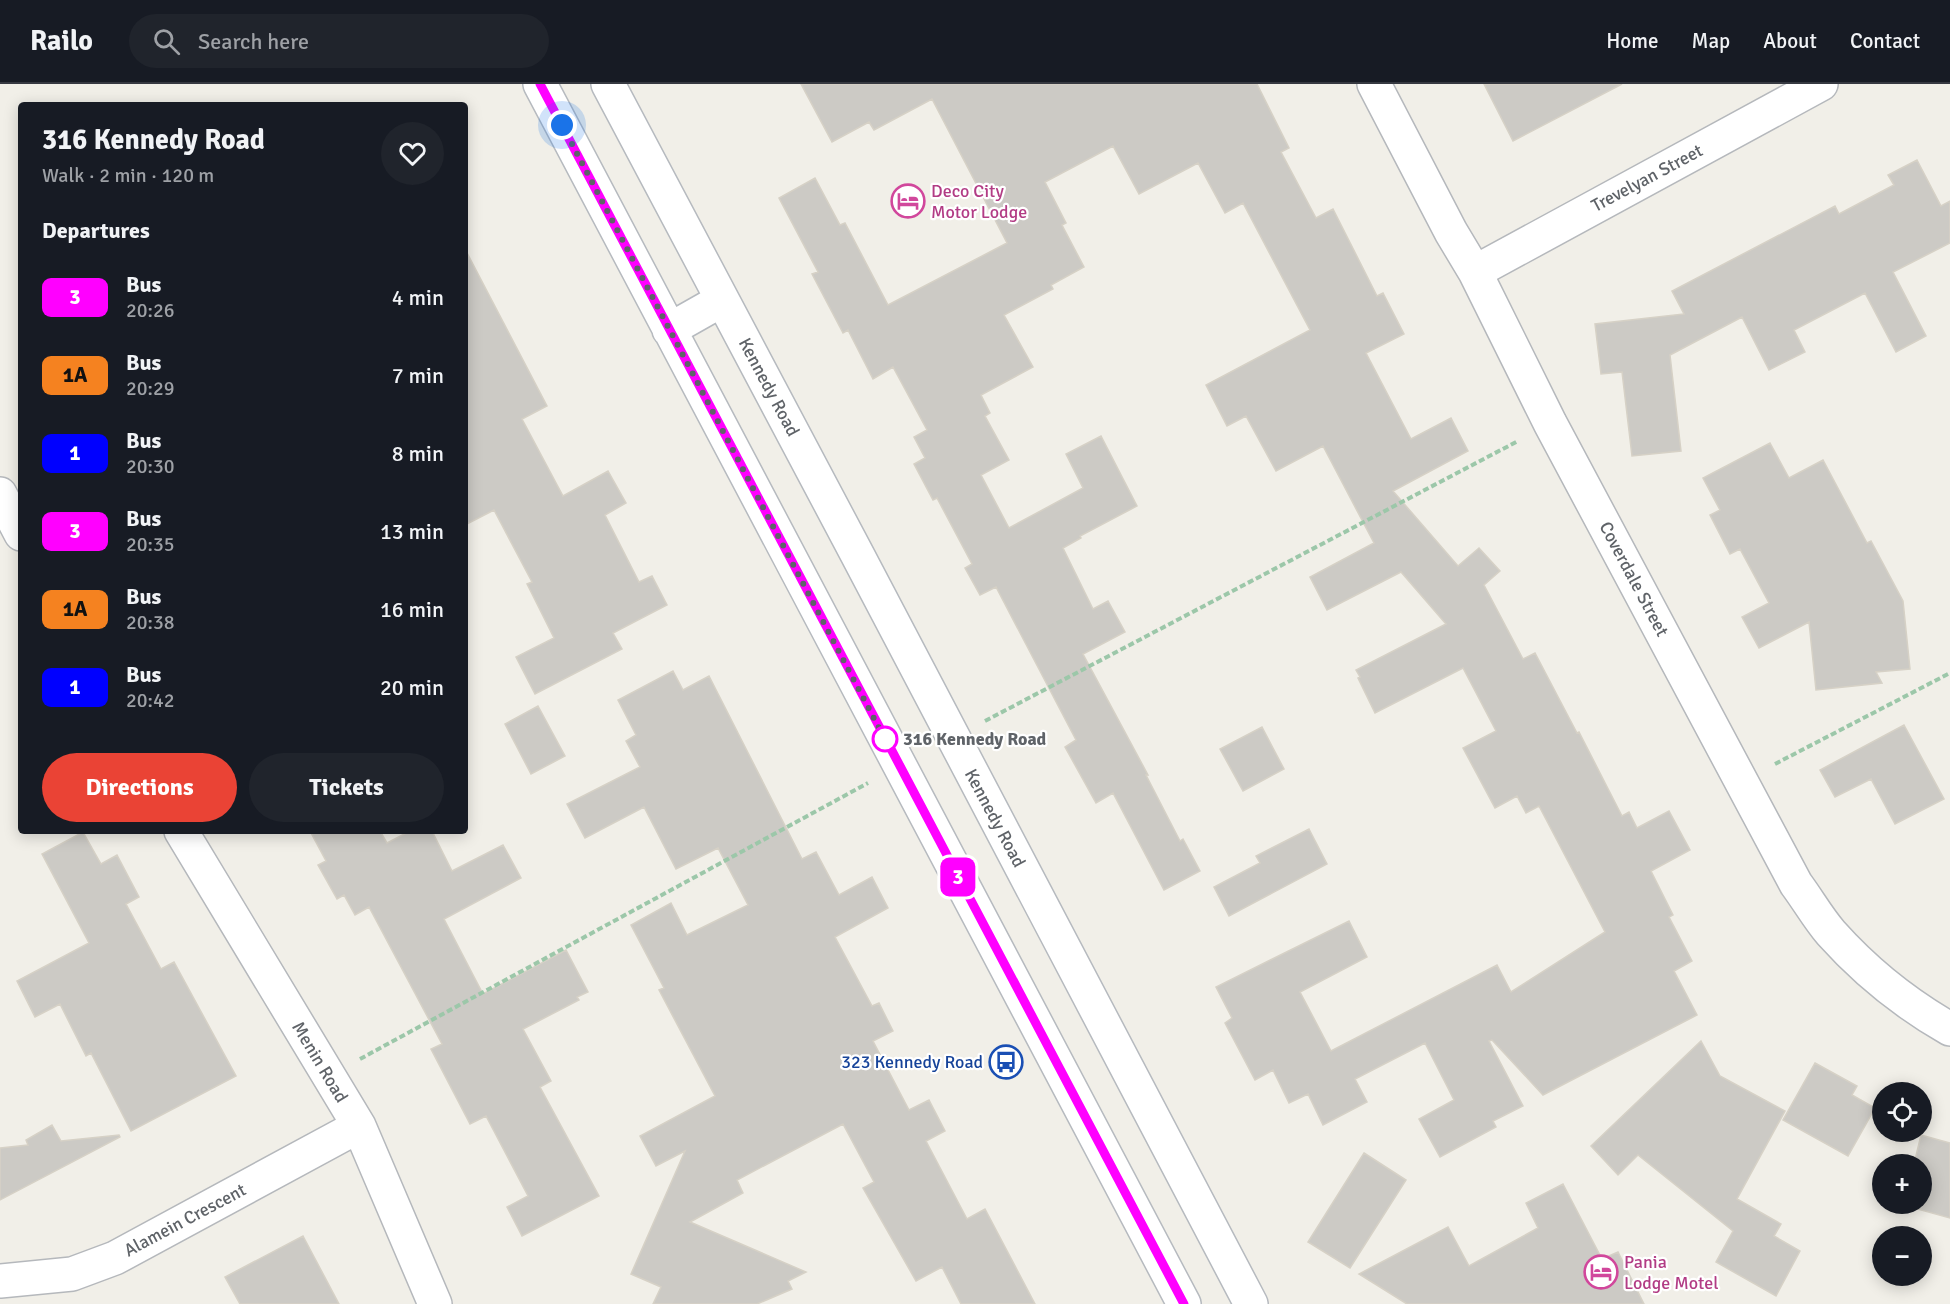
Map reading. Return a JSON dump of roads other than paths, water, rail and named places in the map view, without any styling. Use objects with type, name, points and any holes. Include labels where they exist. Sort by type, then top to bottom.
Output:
[{"type":"main road","points":[[540,84],[1184,1304]]},
{"type":"main road","name":"Kennedy Road","points":[[608,84],[1251,1304]]},
{"type":"main road","name":"Coverdale Street","points":[[1374,84],[1451,232],[1475,272],[1550,423],[1796,884],[1830,931],[1865,968],[1908,1002],[1950,1029]]},
{"type":"main road","name":"Trevelyan Street","points":[[1475,272],[1821,84]]},
{"type":"main road","points":[[669,330],[722,300]]},
{"type":"main road","points":[[0,494],[18,528]]},
{"type":"main road","name":"Menin Road","points":[[183,834],[359,1126],[435,1304]]},
{"type":"main road","name":"Alamein Crescent","points":[[0,1281],[72,1274],[115,1258],[359,1126]]},
{"type":"place","name":"Deco City Motor Lodge","points":[[908,201]]},
{"type":"place","name":"316 Kennedy Road","points":[[885,739]]},
{"type":"place","name":"323 Kennedy Road","points":[[1006,1062]]},
{"type":"place","name":"Pania Lodge Motel","points":[[1601,1272]]}]
